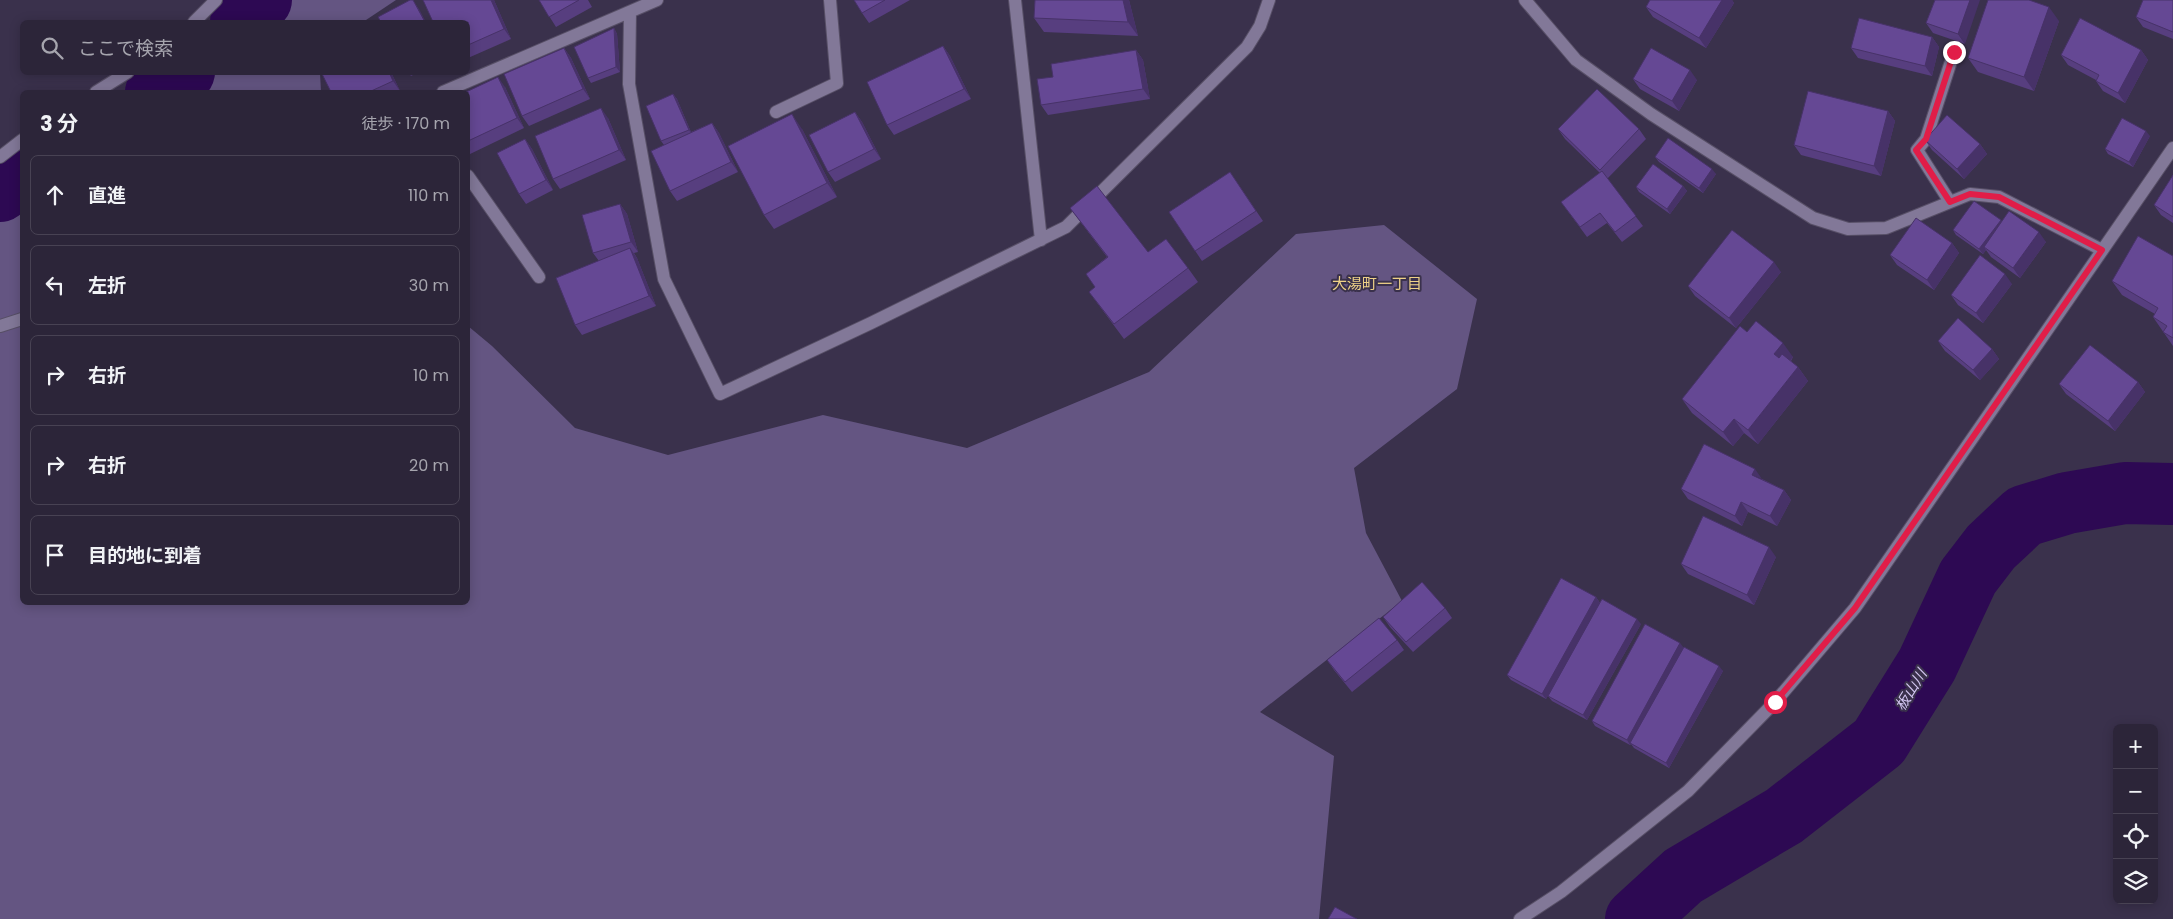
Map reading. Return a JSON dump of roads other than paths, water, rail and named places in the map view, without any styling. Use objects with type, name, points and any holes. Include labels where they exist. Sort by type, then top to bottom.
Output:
[{"type":"street","points":[[196,20],[216,0]]},
{"type":"street","points":[[448,90],[657,0]]},
{"type":"street","points":[[776,112],[837,83],[830,0]]},
{"type":"street","points":[[1015,0],[1041,240]]},
{"type":"street","points":[[630,12],[629,84],[664,279],[720,394],[871,323],[1066,227],[1247,47],[1260,26],[1269,0]]},
{"type":"street","points":[[1525,0],[1576,60],[1652,114],[1813,218],[1848,229],[1886,228],[1970,194],[1999,197],[2102,250]]},
{"type":"street","points":[[1950,202],[1916,150],[1926,139],[1954,52]]},
{"type":"street","points":[[99,90],[123,75]]},
{"type":"street","points":[[0,157],[20,142]]},
{"type":"street","points":[[1520,919],[1561,892],[1688,791],[1775,702],[1855,608],[2173,148]]},
{"type":"street","points":[[470,179],[539,277]]},
{"type":"street","points":[[0,326],[20,320]]},
{"type":"waterway","points":[[243,20],[261,0]]},
{"type":"waterway","points":[[159,90],[180,75]]},
{"type":"waterway","points":[[0,191],[20,176]]},
{"type":"waterway","name":"板山川","points":[[1636,919],[1683,876],[1784,816],[1879,742],[1927,665],[1968,577],[1991,547],[2024,516],[2067,503],[2125,493],[2173,494]]},
{"type":"district","name":"大湯町一丁目","points":[[1377,284]]}]
